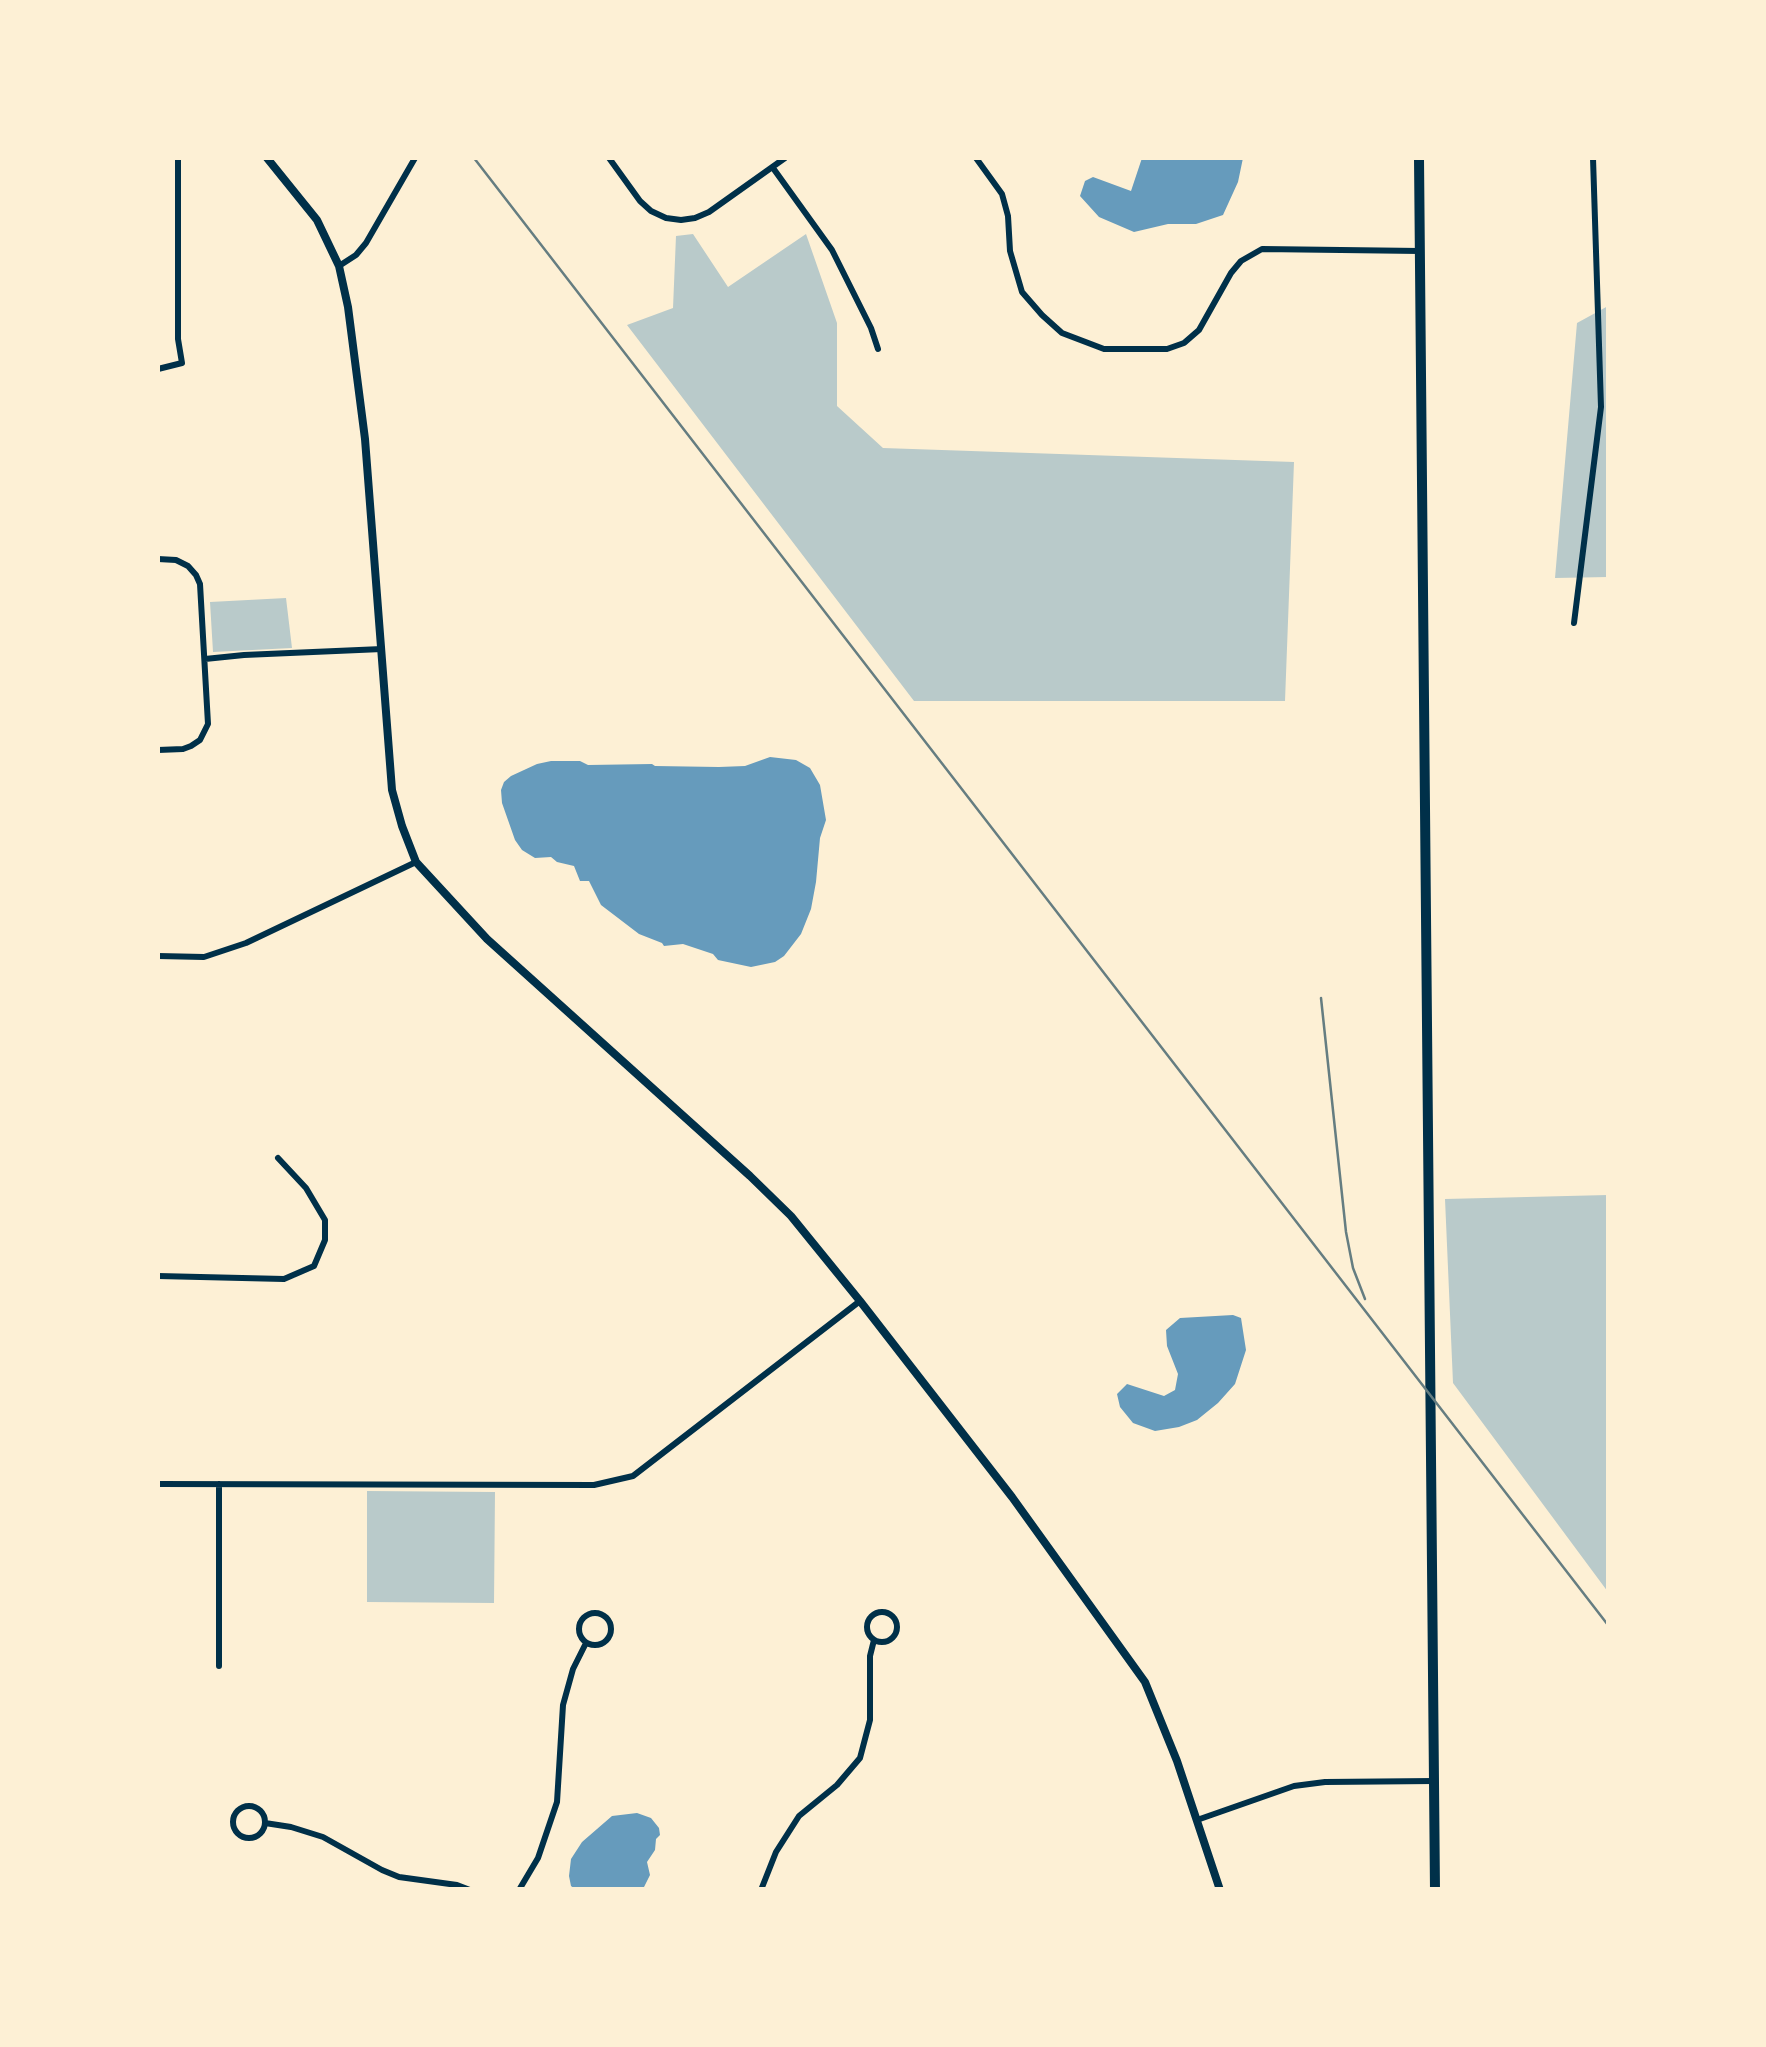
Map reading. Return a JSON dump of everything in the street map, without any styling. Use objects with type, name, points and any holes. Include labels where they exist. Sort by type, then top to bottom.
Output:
[{"type":"highway","points":[[1419,158],[1435,1890]]},
{"type":"street","points":[[158,369],[182,364],[178,339],[178,158]]},
{"type":"street","points":[[267,158],[317,220],[340,266],[365,439],[392,790],[416,862],[487,939],[791,1216],[860,1301],[1012,1497],[1145,1682],[1177,1761],[1220,1890]]},
{"type":"street","points":[[340,266],[363,246],[415,158]]},
{"type":"street","points":[[608,158],[651,211],[681,220],[708,212],[785,158]]},
{"type":"street","points":[[976,158],[1002,194],[1010,251],[1022,292],[1062,333],[1104,349],[1166,349],[1184,343],[1198,330],[1231,273],[1241,261],[1262,249],[1420,251]]},
{"type":"street","points":[[1574,622],[1601,408],[1593,158]]},
{"type":"street","points":[[773,168],[832,250],[878,349]]},
{"type":"street","points":[[158,559],[176,560],[188,566],[200,584],[208,724],[200,740],[183,749],[158,750]]},
{"type":"street","points":[[205,659],[382,650]]},
{"type":"street","points":[[158,956],[204,956],[246,943],[416,862]]},
{"type":"street","points":[[158,1276],[284,1279],[314,1266],[325,1240],[325,1220],[306,1188],[278,1158]]},
{"type":"street","points":[[158,1484],[594,1486],[633,1476],[860,1301]]},
{"type":"street","points":[[219,1484],[219,1666]]},
{"type":"street","points":[[876,1612],[891,1614],[897,1622],[896,1633],[884,1642],[874,1640],[868,1633],[869,1618],[876,1612]]},
{"type":"street","points":[[594,1613],[604,1616],[610,1624],[606,1640],[598,1644],[586,1642],[578,1630],[581,1620],[594,1613]]},
{"type":"street","points":[[761,1890],[776,1852],[799,1816],[837,1785],[860,1758],[870,1720],[870,1656],[874,1640]]},
{"type":"street","points":[[519,1890],[538,1858],[557,1802],[563,1705],[586,1642]]},
{"type":"street","points":[[1197,1820],[1294,1786],[1434,1781]]},
{"type":"street","points":[[249,1806],[258,1809],[265,1823],[261,1832],[246,1838],[237,1833],[233,1818],[249,1806]]},
{"type":"street","points":[[265,1823],[323,1837],[399,1877],[470,1890]]},
{"type":"shaded area","points":[[693,234],[728,287],[806,234],[837,323],[837,406],[883,448],[1294,462],[1285,701],[914,701],[627,325],[673,308],[676,236]]},
{"type":"shaded area","points":[[1608,306],[1608,577],[1555,578],[1577,323]]},
{"type":"shaded area","points":[[286,598],[292,648],[213,652],[210,602]]},
{"type":"shaded area","points":[[1608,1195],[1608,1592],[1453,1383],[1445,1199]]},
{"type":"shaded area","points":[[367,1491],[495,1492],[494,1603],[367,1602]]},
{"type":"water","points":[[1142,158],[1243,158],[1238,182],[1223,215],[1196,224],[1168,224],[1134,232],[1099,217],[1080,196],[1085,181],[1093,177],[1131,191]]},
{"type":"water","points":[[770,757],[796,760],[810,768],[820,785],[826,820],[811,909],[801,934],[775,962],[751,967],[718,960],[713,954],[683,944],[664,946],[639,934],[601,905],[589,881],[580,881],[574,866],[551,857],[535,858],[522,850],[502,803],[501,790],[511,776],[551,761],[719,767],[745,766]]},
{"type":"water","points":[[1180,1318],[1241,1318],[1246,1350],[1235,1384],[1218,1403],[1197,1420],[1179,1427],[1155,1431],[1133,1423],[1120,1407],[1117,1394],[1127,1384],[1164,1396],[1175,1390],[1178,1374],[1167,1346],[1166,1330]]},
{"type":"water","points":[[637,1813],[651,1818],[660,1835],[647,1862],[650,1875],[644,1887],[637,1890],[571,1886],[571,1859],[582,1842],[612,1816]]},
{"type":"railway","points":[[474,158],[1608,1625]]},
{"type":"railway","points":[[1321,998],[1346,1232],[1353,1268],[1365,1299]]}]
